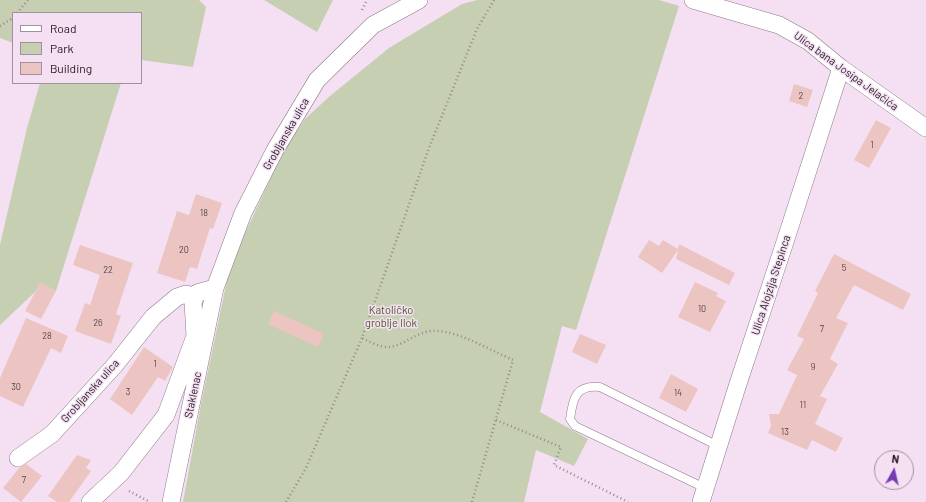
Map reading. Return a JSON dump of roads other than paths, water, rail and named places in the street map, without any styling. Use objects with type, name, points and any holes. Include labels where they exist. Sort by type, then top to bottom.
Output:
[{"type":"street","name":"Grobljanska ulica","points":[[18,458],[52,434],[115,365],[153,316],[177,297],[186,294],[195,297],[197,293],[215,288],[243,213],[275,150],[317,80],[373,25],[419,0]]},
{"type":"street","name":"Ulica bana Josipa Jelačića","points":[[693,0],[779,25],[808,41],[841,68],[926,128]]},
{"type":"street","name":"Ulica Alojzija Stepinca","points":[[703,495],[841,68]]},
{"type":"street","name":"Staklenac","points":[[171,502],[215,288]]},
{"type":"street","points":[[90,502],[121,473],[166,415],[195,336],[193,302],[195,297]]},
{"type":"lane","points":[[703,495],[575,426],[570,419],[571,408],[575,397],[581,390],[589,386],[600,387],[718,446]]},
{"type":"park label","name":"Katoličko groblje Ilok","points":[[391,316]]}]
